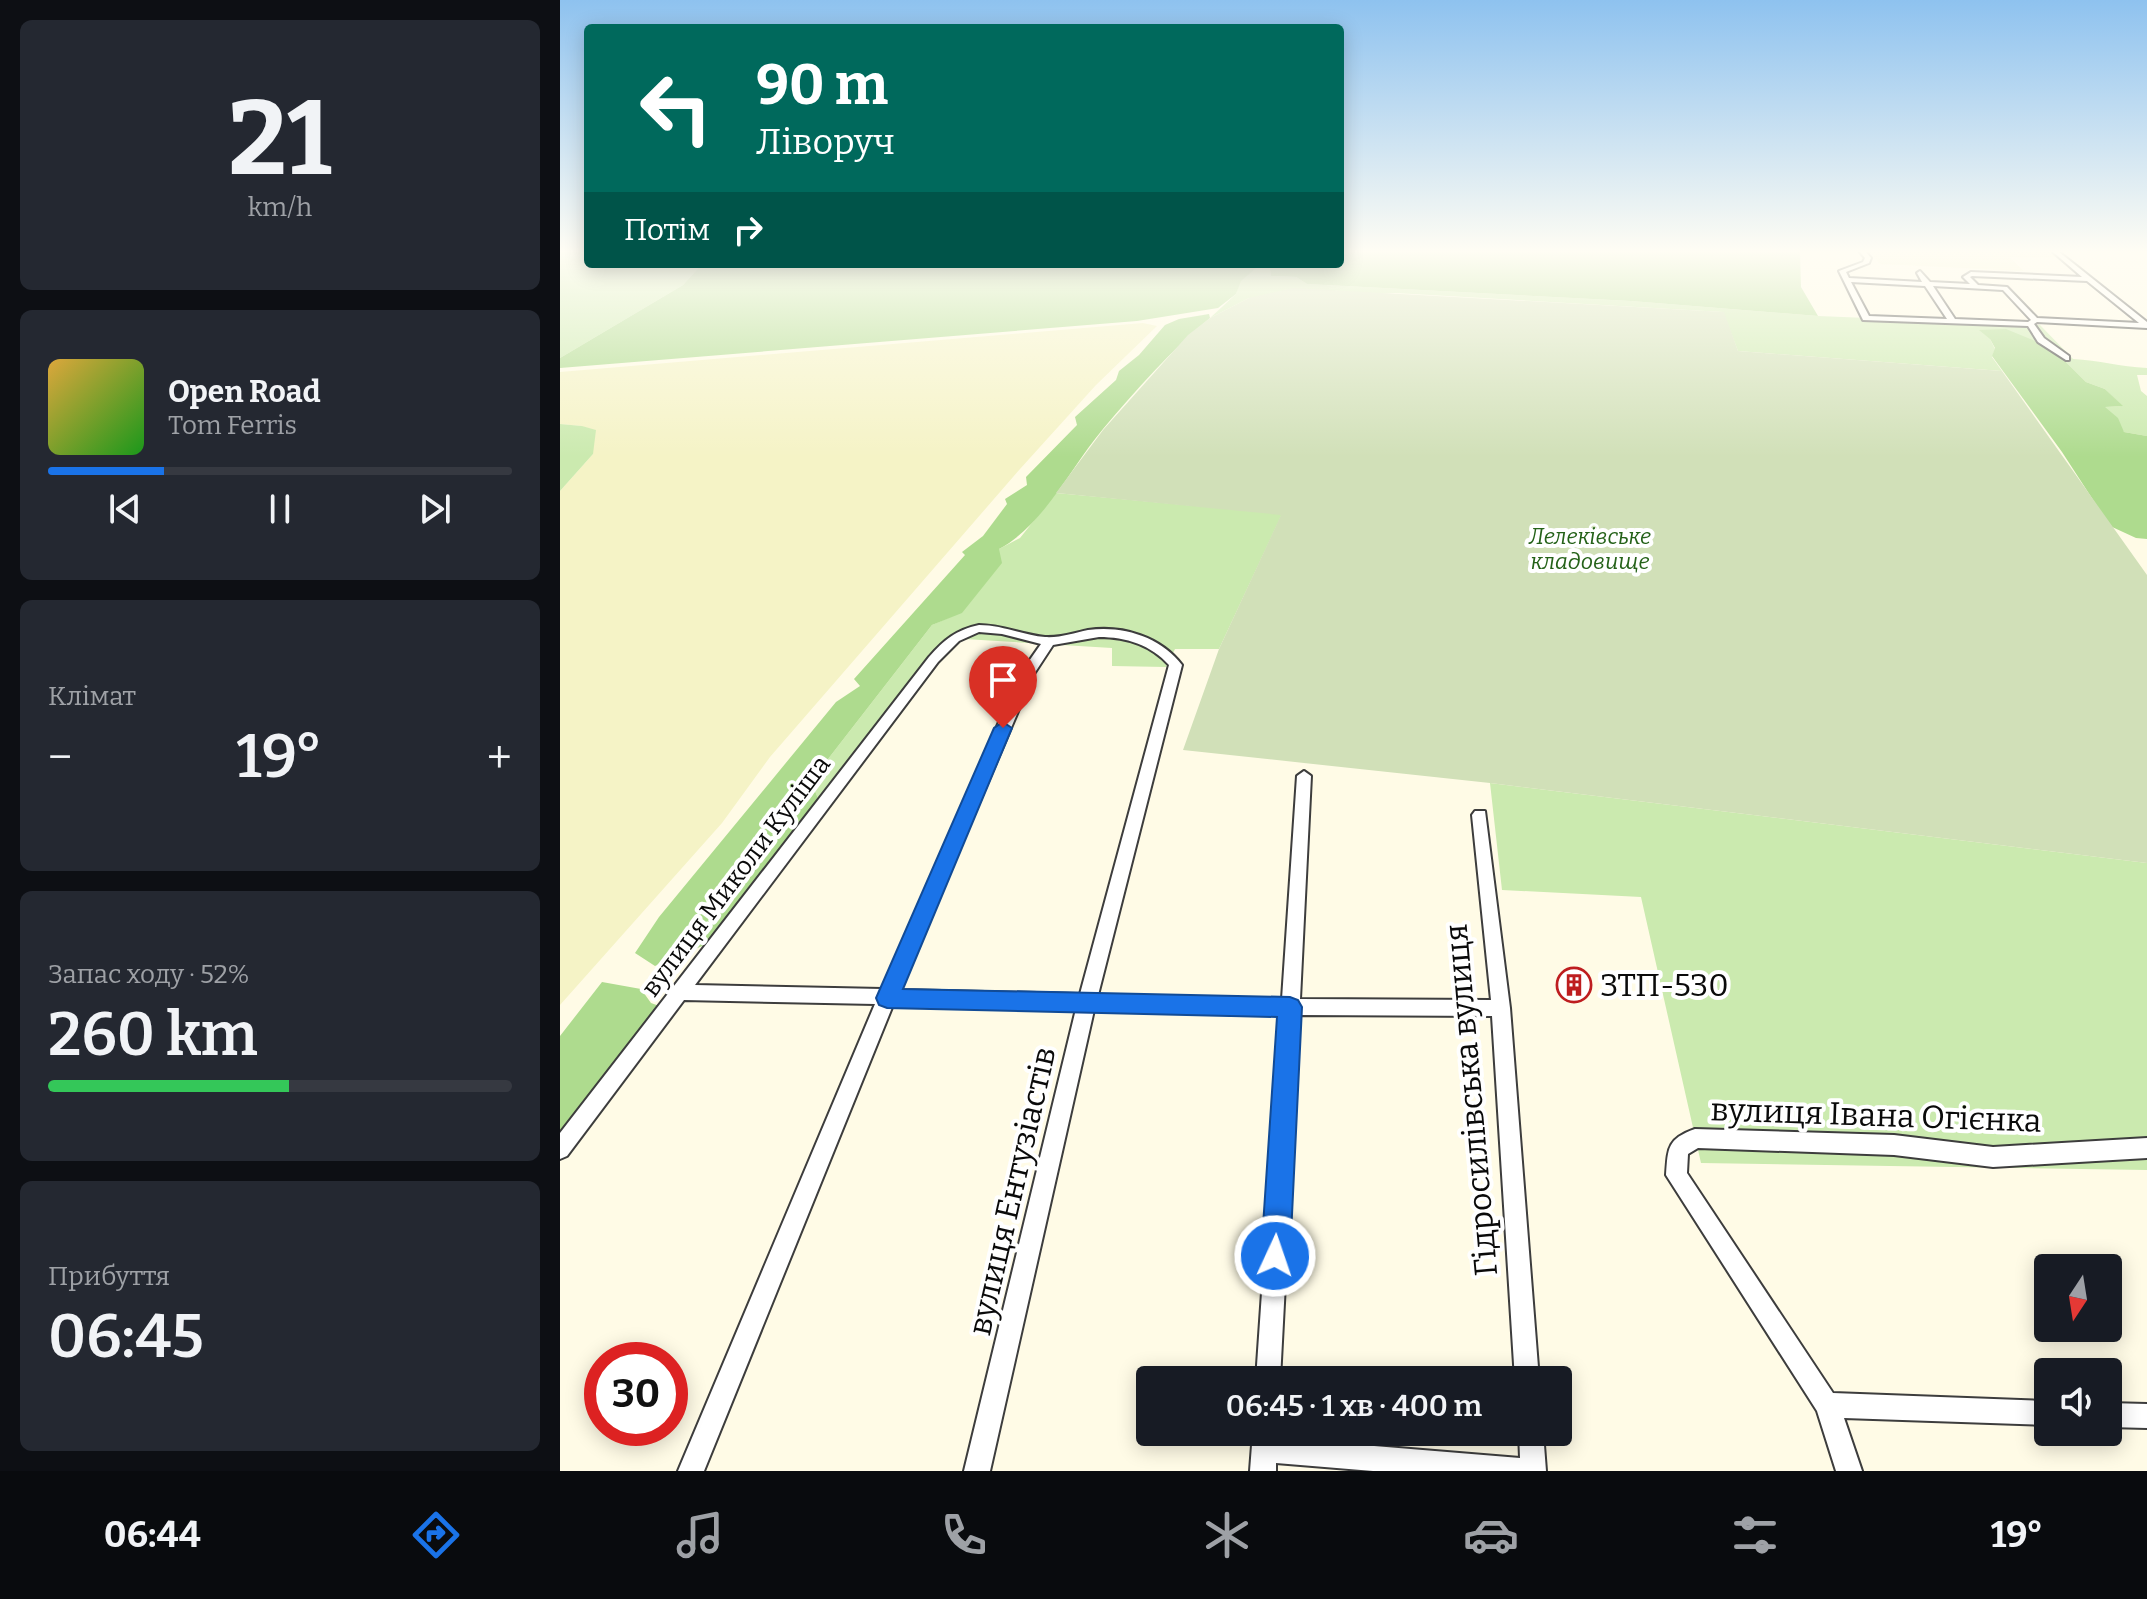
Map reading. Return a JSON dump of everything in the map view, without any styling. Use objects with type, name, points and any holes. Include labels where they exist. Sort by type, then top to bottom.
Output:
[{"type":"street","points":[[1924,321],[2147,326]]},
{"type":"street","points":[[2033,322],[2041,340],[2066,358]]},
{"type":"street","name":"вулиця Миколи Куліша","points":[[560,1149],[899,704],[955,637],[980,628],[1014,631],[1049,641]]},
{"type":"street","name":"вулиця Ентузіастів","points":[[977,1471],[1087,1001],[1176,665],[1164,651],[1145,640],[1100,632],[1049,641]]},
{"type":"street","points":[[691,1471],[887,998],[1027,674],[1049,641]]},
{"type":"street","points":[[1269,1366],[1304,776]]},
{"type":"street","name":"Гідросилівська вулиця","points":[[1480,815],[1501,1008],[1526,1366]]},
{"type":"street","points":[[681,992],[1290,1007],[1501,1008]]},
{"type":"street","name":"вулиця Івана Огієнка","points":[[1827,1405],[1676,1175],[1678,1149],[1695,1138],[1894,1145],[1993,1157],[2147,1148]]},
{"type":"street","points":[[1849,1471],[1827,1405],[2034,1412]]},
{"type":"street","points":[[2122,1415],[2147,1416]]},
{"type":"street","points":[[1532,1446],[1533,1471]]},
{"type":"street","points":[[1264,1451],[1520,1471]]},
{"type":"shaded area","points":[[1143,323],[1157,326],[1096,385],[1020,469],[770,757],[722,823],[560,1005],[560,491],[593,454],[582,426],[560,424],[560,372]]},
{"type":"green space","points":[[560,321],[623,321],[560,358]]},
{"type":"green space","points":[[623,321],[1139,321],[560,368],[560,358]]},
{"type":"green space","points":[[1175,321],[1207,321],[1141,385],[1091,444],[1030,525],[999,549],[1002,563],[962,613],[932,625],[811,781],[819,801],[707,944],[655,966],[635,953],[659,917],[836,702],[860,686],[854,679],[965,555],[962,552],[983,536],[1007,504],[1005,499],[1027,485],[1026,477],[1077,425],[1075,417],[1116,380],[1119,371],[1139,355],[1165,325]]},
{"type":"green space","name":"Лелеківське кладовище","points":[[1207,321],[1727,321],[1738,351],[2002,371],[2147,575],[2147,863],[1490,783],[1183,750],[1219,649],[1281,515],[1056,493],[1103,430],[1188,335]]},
{"type":"green space","points":[[1726,321],[1933,321],[2040,325],[2073,359],[2147,368],[2147,375],[2137,375],[2141,391],[2147,396],[2147,436],[2124,432],[2104,407],[2122,406],[2105,389],[2086,382],[2052,348],[1990,339],[1995,349],[1992,357],[2002,371],[1738,351]]},
{"type":"green space","points":[[2006,329],[2052,348],[2086,382],[2105,389],[2123,406],[2105,407],[2118,418],[2124,432],[2147,436],[2147,539],[2136,538],[2110,526],[2062,452],[1992,356],[1995,348],[1990,339],[1979,330]]},
{"type":"green space","points":[[560,424],[596,430],[593,454],[560,491]]},
{"type":"green space","points":[[1056,493],[1282,514],[1219,649],[1175,649],[1166,667],[1112,666],[1112,648],[948,638],[819,801],[811,781],[932,625],[962,612],[999,549],[1020,538]]},
{"type":"green space","points":[[1490,783],[2147,863],[2147,1170],[1701,1163],[1641,897],[1502,890]]},
{"type":"green space","points":[[602,982],[641,989],[651,1003],[662,1007],[560,1137],[560,1036]]},
{"type":"building","points":[[1562,974],[1586,975],[1588,987],[1564,986]]},
{"type":"place","name":"ЗТП-530","points":[[1574,985]]},
{"type":"route","points":[[1003,728],[887,998],[1290,1007],[1275,1256]]}]
